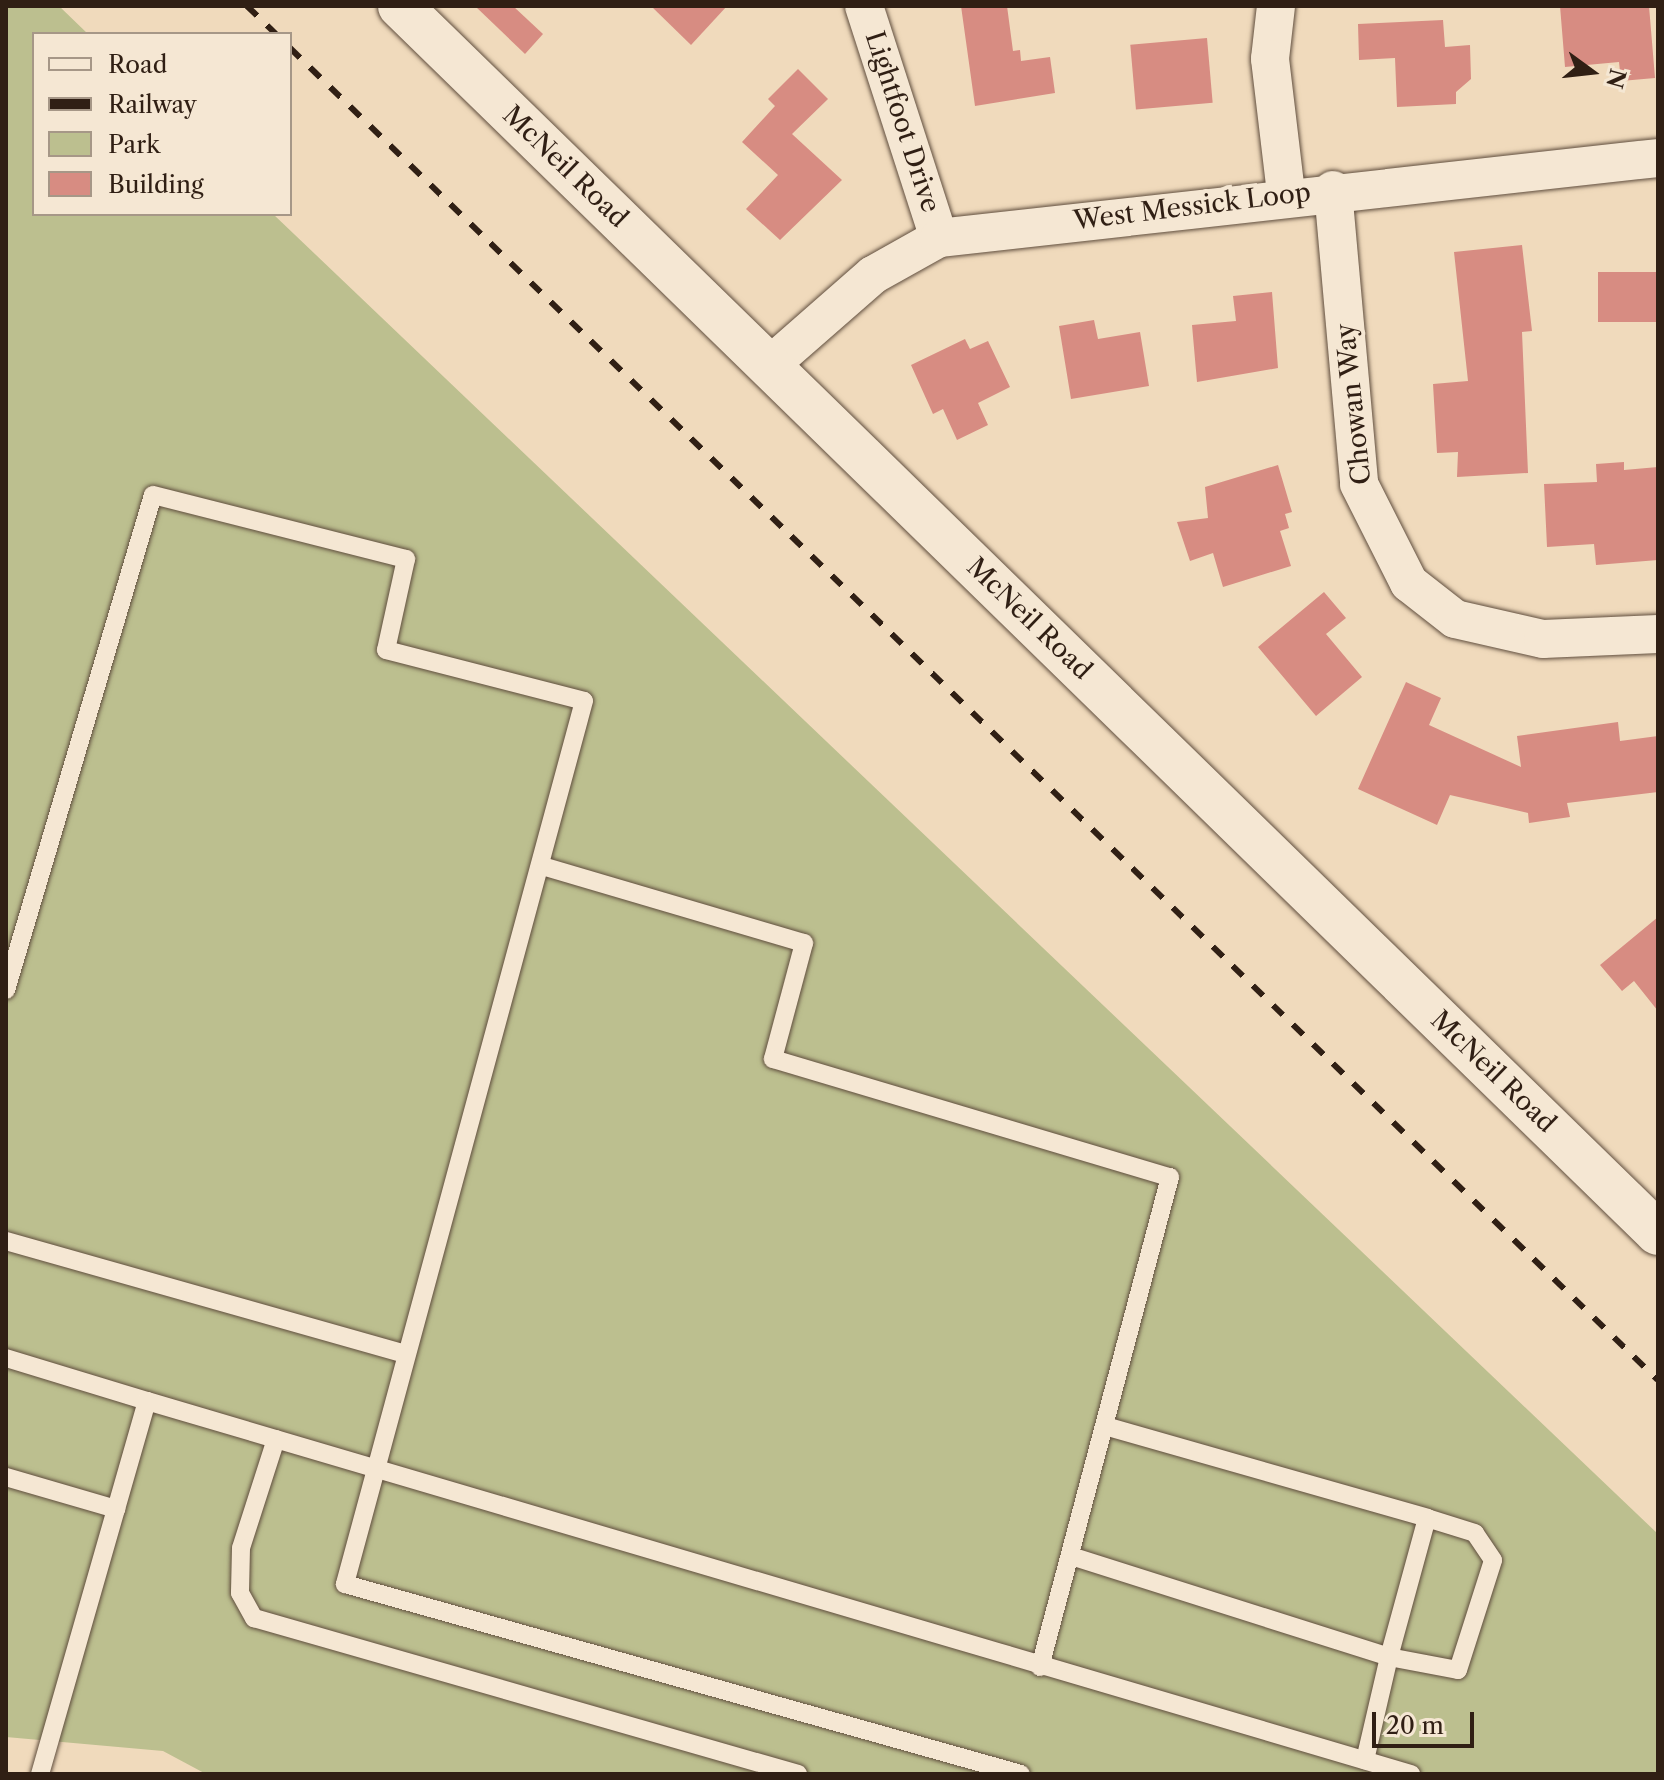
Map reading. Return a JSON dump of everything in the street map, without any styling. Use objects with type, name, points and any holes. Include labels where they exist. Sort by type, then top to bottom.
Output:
[{"type":"main road","name":"McNeil Road","points":[[400,6],[1658,1233]]},
{"type":"street","name":"Lightfoot Drive","points":[[864,6],[939,238]]},
{"type":"street","points":[[1276,6],[1270,59],[1286,194]]},
{"type":"street","name":"West Messick Loop","points":[[769,366],[873,275],[939,238],[1286,194],[1658,158]]},
{"type":"street","name":"Chowan Way","points":[[1333,190],[1359,484],[1409,583],[1455,619],[1543,639],[1658,634]]},
{"type":"lane","points":[[6,990],[153,495],[406,559],[386,650],[584,701],[542,866],[345,1584],[1021,1774]]},
{"type":"lane","points":[[542,866],[804,943],[773,1059],[1170,1177],[1040,1667]]},
{"type":"lane","points":[[6,1241],[406,1354]]},
{"type":"lane","points":[[6,1358],[1040,1667],[1411,1774]]},
{"type":"lane","points":[[40,1774],[147,1401]]},
{"type":"lane","points":[[1071,1556],[1389,1657],[1458,1670],[1477,1622],[1493,1560],[1475,1533],[1105,1426]]},
{"type":"lane","points":[[276,1439],[241,1548],[240,1593],[254,1618],[798,1774]]},
{"type":"lane","points":[[6,1477],[116,1509]]},
{"type":"lane","points":[[1365,1760],[1427,1518]]},
{"type":"green space","points":[[6,6],[59,6],[86,32],[32,32],[32,216],[275,216],[1658,1534],[1658,1774],[206,1774],[163,1751],[6,1737]]},
{"type":"building","points":[[475,6],[513,6],[543,34],[525,54]]},
{"type":"building","points":[[651,6],[727,6],[691,45]]},
{"type":"building","points":[[961,6],[1007,6],[1013,51],[1020,50],[1021,61],[1050,57],[1055,93],[975,106]]},
{"type":"building","points":[[1560,6],[1649,6],[1655,78],[1621,81],[1619,62],[1565,67]]},
{"type":"building","points":[[1443,20],[1445,47],[1470,45],[1471,79],[1456,92],[1456,104],[1397,107],[1395,58],[1359,60],[1358,24]]},
{"type":"building","points":[[1207,38],[1213,103],[1136,109],[1130,45]]},
{"type":"building","points":[[798,69],[828,99],[792,134],[842,180],[780,240],[746,209],[778,175],[742,142],[775,106],[768,99]]},
{"type":"building","points":[[1522,245],[1532,331],[1522,332],[1528,473],[1457,477],[1458,452],[1437,453],[1433,384],[1468,381],[1454,252]]},
{"type":"building","points":[[1598,272],[1658,272],[1658,322],[1598,322]]},
{"type":"building","points":[[1272,292],[1278,368],[1197,382],[1192,325],[1236,321],[1233,296]]},
{"type":"building","points":[[1094,320],[1098,339],[1140,332],[1149,386],[1071,399],[1059,326]]},
{"type":"building","points":[[965,339],[970,349],[988,341],[1010,387],[978,403],[988,425],[957,440],[943,409],[933,414],[911,365]]},
{"type":"building","points":[[1624,462],[1624,470],[1658,467],[1658,560],[1596,565],[1594,544],[1547,547],[1544,484],[1597,482],[1596,464]]},
{"type":"building","points":[[1278,465],[1292,512],[1285,514],[1289,528],[1280,531],[1291,566],[1223,587],[1213,553],[1190,561],[1177,522],[1208,518],[1205,487]]},
{"type":"building","points":[[1324,592],[1346,618],[1326,634],[1362,677],[1316,716],[1258,647]]},
{"type":"building","points":[[1406,682],[1441,698],[1429,725],[1521,767],[1517,736],[1618,722],[1620,741],[1658,736],[1658,792],[1567,803],[1570,817],[1529,823],[1528,813],[1450,795],[1437,825],[1358,789]]},
{"type":"building","points":[[1658,917],[1658,1011],[1634,981],[1622,991],[1600,965]]},
{"type":"railway","points":[[247,6],[274,32]]},
{"type":"railway","points":[[292,50],[1658,1380]]}]
